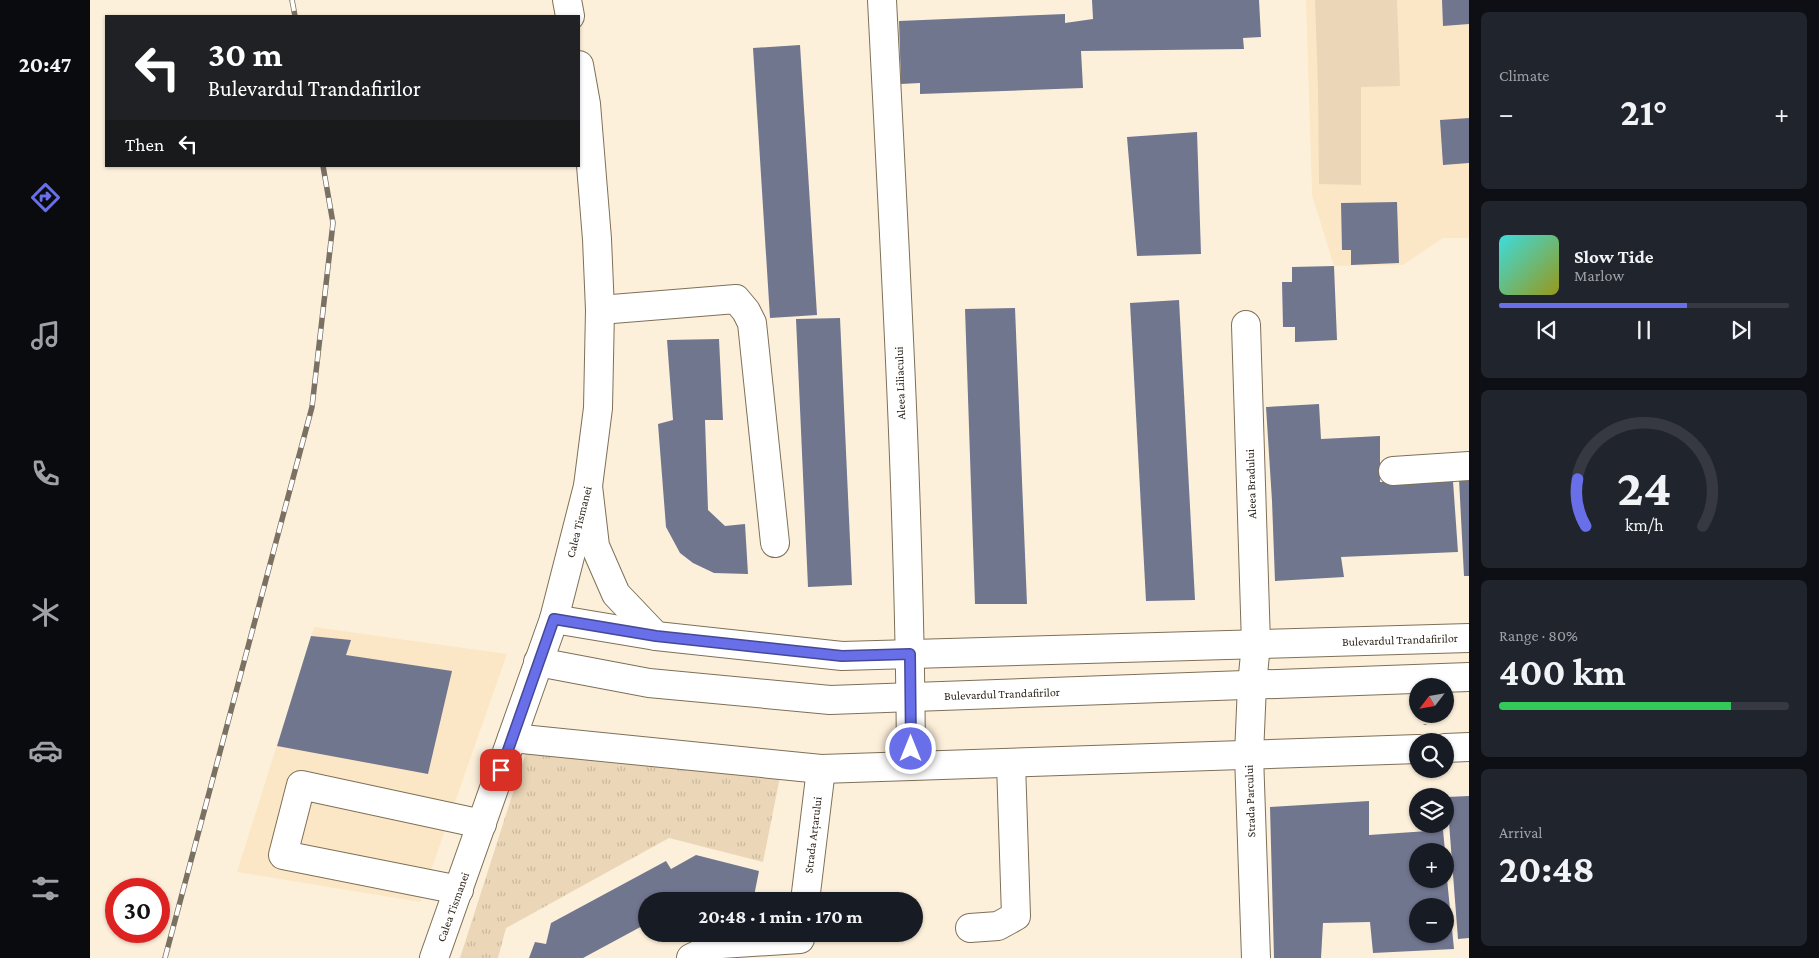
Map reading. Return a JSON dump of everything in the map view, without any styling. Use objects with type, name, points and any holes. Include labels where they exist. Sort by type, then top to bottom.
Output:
[{"type":"street","points":[[567,0],[570,15]]},
{"type":"street","name":"Aleea Liliacului","points":[[882,0],[896,262],[910,654],[911,766]]},
{"type":"street","name":"Calea Tismanei","points":[[434,958],[554,619],[588,486],[598,408],[600,310],[597,239],[586,104],[580,71]]},
{"type":"street","points":[[600,310],[736,299],[746,311],[752,323],[775,543]]},
{"type":"street","name":"Aleea Bradului","points":[[1246,325],[1256,644]]},
{"type":"street","points":[[1393,472],[1469,466]]},
{"type":"street","points":[[588,486],[595,546],[616,594],[656,636]]},
{"type":"street","name":"Bulevardul Trandafirilor","points":[[554,619],[656,636],[842,656],[1469,638]]},
{"type":"street","name":"Strada Parcului","points":[[1256,644],[1249,755],[1256,958]]},
{"type":"street","name":"Bulevardul Trandafirilor","points":[[538,662],[649,683],[830,700],[1469,677]]},
{"type":"street","points":[[512,738],[821,769],[1409,749]]},
{"type":"street","points":[[1454,748],[1469,748]]},
{"type":"street","points":[[970,928],[998,926],[1016,916],[1011,763]]},
{"type":"street","name":"Strada Arțarului","points":[[806,892],[821,769]]},
{"type":"street","points":[[459,890],[283,854],[301,786],[482,824]]},
{"type":"street","points":[[691,958],[721,944],[800,943]]},
{"type":"shaded area","points":[[1306,0],[1469,0],[1469,238],[1443,238],[1403,265],[1334,266],[1312,195]]},
{"type":"shaded area","points":[[314,627],[507,654],[420,902],[237,872]]},
{"type":"green space","points":[[1315,0],[1397,0],[1400,86],[1361,87],[1361,185],[1319,184]]},
{"type":"green space","points":[[527,749],[780,777],[763,862],[669,838],[506,928],[498,958],[460,958]]},
{"type":"building","points":[[1092,0],[1259,0],[1261,37],[1243,38],[1244,49],[1081,51],[1083,88],[920,94],[920,83],[901,84],[899,21],[1065,14],[1065,23],[1093,19]]},
{"type":"building","points":[[1442,0],[1469,0],[1469,24],[1443,26]]},
{"type":"building","points":[[800,45],[817,315],[770,318],[753,48]]},
{"type":"building","points":[[1469,118],[1469,163],[1443,165],[1440,120]]},
{"type":"building","points":[[1197,132],[1201,254],[1137,256],[1127,137]]},
{"type":"building","points":[[1397,202],[1399,263],[1351,265],[1351,250],[1342,250],[1341,203]]},
{"type":"building","points":[[1334,266],[1337,340],[1295,342],[1295,327],[1283,327],[1282,282],[1292,282],[1292,267]]},
{"type":"building","points":[[1179,300],[1195,600],[1146,601],[1130,303]]},
{"type":"building","points":[[1015,308],[1027,604],[975,604],[965,309]]},
{"type":"building","points":[[840,318],[852,585],[808,587],[796,319]]},
{"type":"building","points":[[719,339],[723,420],[705,420],[708,510],[725,526],[745,524],[748,574],[714,573],[693,563],[680,553],[666,527],[658,424],[673,420],[667,340]]},
{"type":"building","points":[[1319,404],[1321,439],[1380,436],[1380,482],[1453,481],[1458,552],[1341,557],[1344,577],[1275,581],[1266,407]]},
{"type":"building","points":[[1459,479],[1469,479],[1469,576],[1464,576]]},
{"type":"building","points":[[311,636],[351,640],[346,655],[452,671],[428,774],[277,746]]},
{"type":"building","points":[[1469,796],[1469,938],[1458,939],[1454,887],[1454,843],[1451,843],[1450,833],[1454,833],[1454,797]]},
{"type":"building","points":[[1369,801],[1369,835],[1409,832],[1443,833],[1444,843],[1409,843],[1409,888],[1448,888],[1449,898],[1409,898],[1409,943],[1453,943],[1454,949],[1373,953],[1370,922],[1323,923],[1321,958],[1274,958],[1270,807]]},
{"type":"building","points":[[696,855],[759,871],[755,892],[638,892],[638,928],[583,958],[529,958],[535,942],[546,944],[551,923],[666,861],[671,869]]},
{"type":"railway","points":[[292,0],[295,15]]},
{"type":"railway","points":[[165,958],[312,407],[333,223],[323,167]]},
{"type":"route","points":[[501,770],[554,619],[656,636],[842,656],[910,654],[911,749]]}]
